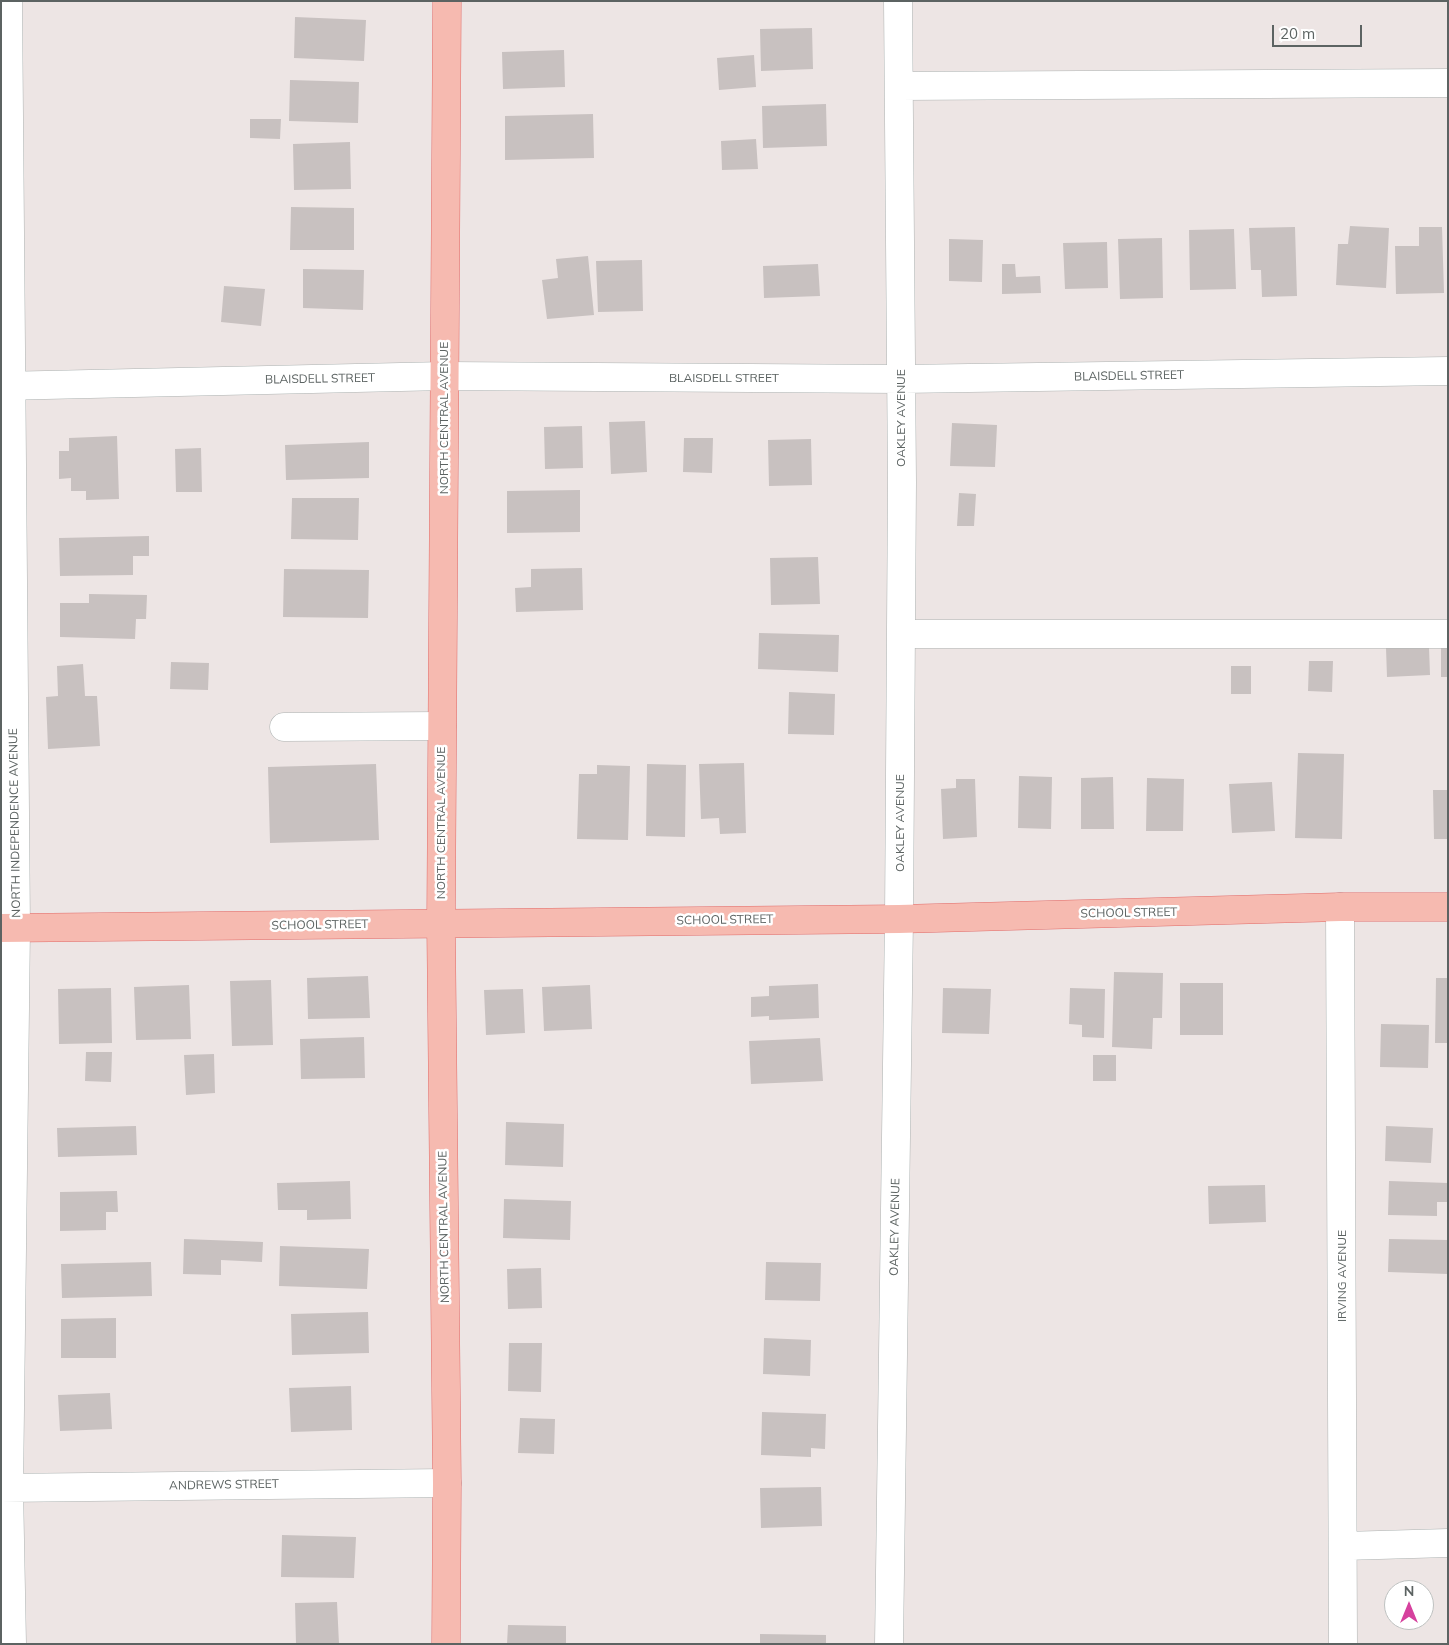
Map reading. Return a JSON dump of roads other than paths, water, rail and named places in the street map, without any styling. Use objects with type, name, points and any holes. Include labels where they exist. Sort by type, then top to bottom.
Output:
[{"type":"main road","name":"NORTH CENTRAL AVENUE","points":[[446,1644],[447,1483],[441,923],[447,1]]},
{"type":"main road","name":"SCHOOL STREET","points":[[9,928],[899,919],[1340,907],[1448,907]]},
{"type":"street","name":"NORTH INDEPENDENCE AVENUE","points":[[8,1],[6,386],[9,928],[5,1488],[12,1644]]},
{"type":"street","name":"OAKLEY AVENUE","points":[[889,1644],[901,634],[898,1]]},
{"type":"street","points":[[899,86],[1448,83]]},
{"type":"street","name":"BLAISDELL STREET","points":[[6,386],[445,376],[901,379],[1448,371]]},
{"type":"street","points":[[901,634],[1448,634]]},
{"type":"street","points":[[284,727],[442,726]]},
{"type":"street","name":"IRVING AVENUE","points":[[1340,907],[1344,1644]]},
{"type":"street","name":"ANDREWS STREET","points":[[5,1488],[447,1483]]},
{"type":"street","points":[[1344,1546],[1448,1543]]}]
